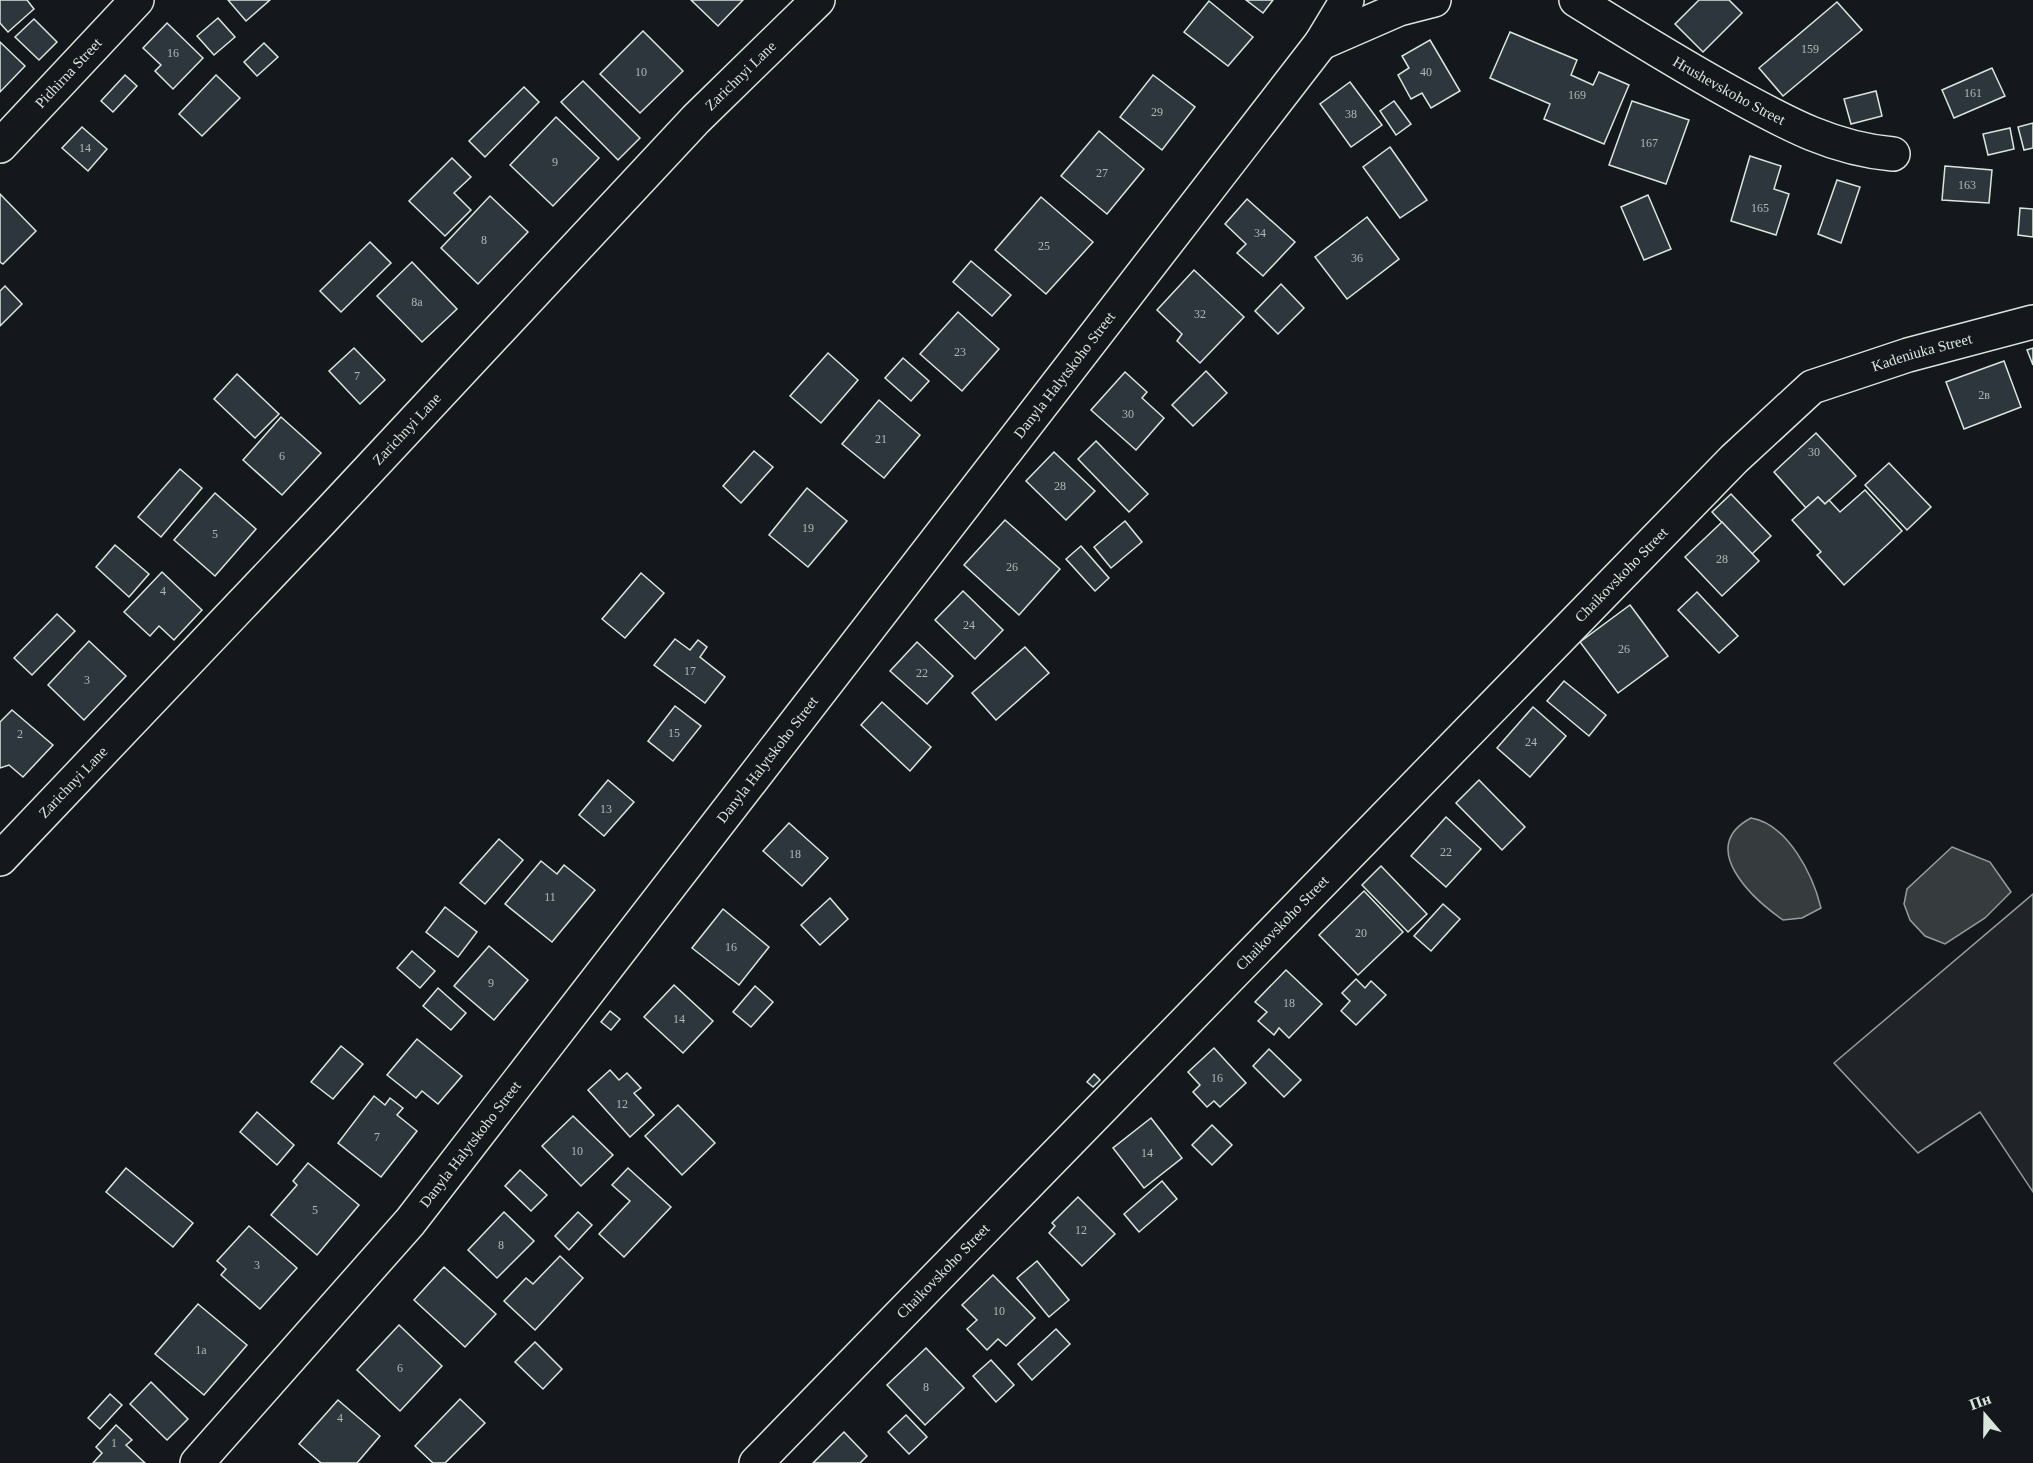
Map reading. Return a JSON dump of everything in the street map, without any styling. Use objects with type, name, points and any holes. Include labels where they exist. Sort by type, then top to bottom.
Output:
[{"type":"street","name":"Pidhirna Street","points":[[0,146],[137,0]]},
{"type":"street","name":"Zarichnyi Lane","points":[[0,859],[313,530],[696,119],[818,0]]},
{"type":"street","name":"Danylа Halytskoho Street","points":[[197,1463],[410,1222],[1321,43],[1347,0]]},
{"type":"street","name":"Danylа Halytskoho Street","points":[[1321,43],[1399,9],[1434,0]]},
{"type":"street","name":"Hrushevskoho Street","points":[[1576,0],[1688,70],[1792,126],[1829,141],[1866,152],[1893,154]]},
{"type":"street","name":"Kadeniuka Street","points":[[1812,387],[1908,355],[2033,322]]},
{"type":"street","name":"Chaikovskoho Street","points":[[756,1463],[1734,459],[1812,387]]},
{"type":"shaded area","points":[[1751,818],[1764,822],[1787,840],[1812,881],[1821,908],[1802,918],[1783,920],[1745,886],[1735,872],[1729,857],[1729,843],[1735,830]]},
{"type":"shaded area","points":[[1952,847],[1990,862],[2011,892],[1985,918],[1945,944],[1925,936],[1910,920],[1904,904],[1907,889]]},
{"type":"shaded area","points":[[2033,894],[2033,1192],[1980,1112],[1918,1153],[1834,1063]]},
{"type":"building","points":[[0,0],[27,0],[34,9],[8,32],[0,23]]},
{"type":"building","points":[[228,0],[270,0],[246,21]]},
{"type":"building","points":[[691,0],[743,0],[718,26]]},
{"type":"building","points":[[1246,0],[1273,0],[1263,13]]},
{"type":"building","points":[[1699,0],[1729,0],[1742,13],[1703,52],[1675,24]]},
{"type":"building","points":[[1209,1],[1253,37],[1228,66],[1184,32]]},
{"type":"building","points":[[1837,2],[1862,30],[1783,96],[1759,68]]},
{"type":"building","points":[[218,18],[235,37],[214,55],[197,36]]},
{"type":"building","points":[[34,19],[57,42],[39,60],[15,37]]},
{"type":"building","points":[[167,23],[203,58],[173,89],[155,71],[161,65],[143,48]]},
{"type":"building","points":[[643,31],[683,71],[640,113],[600,74]]},
{"type":"building","points":[[1510,32],[1577,60],[1571,75],[1593,85],[1599,72],[1629,85],[1604,144],[1544,119],[1550,104],[1490,78]]},
{"type":"building","points":[[1430,40],[1460,91],[1431,108],[1422,93],[1411,99],[1398,75],[1409,68],[1402,56]]},
{"type":"building","points":[[0,42],[25,66],[0,92]]},
{"type":"building","points":[[264,43],[278,57],[257,76],[244,62]]},
{"type":"building","points":[[1992,68],[2005,96],[1954,118],[1942,90]]},
{"type":"building","points":[[125,75],[137,86],[113,112],[101,101]]},
{"type":"building","points":[[216,75],[240,98],[202,136],[179,114]]},
{"type":"building","points":[[1153,75],[1195,107],[1162,150],[1120,117]]},
{"type":"building","points":[[583,81],[640,138],[618,160],[561,102]]},
{"type":"building","points":[[1350,82],[1382,125],[1351,147],[1320,104]]},
{"type":"building","points":[[524,87],[539,102],[485,157],[469,141]]},
{"type":"building","points":[[1876,91],[1882,116],[1851,124],[1844,99]]},
{"type":"building","points":[[1394,101],[1411,124],[1396,135],[1380,111]]},
{"type":"building","points":[[1632,101],[1689,120],[1666,184],[1609,165]]},
{"type":"building","points":[[556,117],[599,158],[553,206],[510,165]]},
{"type":"building","points":[[2033,123],[2033,148],[2024,150],[2018,127]]},
{"type":"building","points":[[82,127],[107,149],[88,171],[62,148]]},
{"type":"building","points":[[2010,128],[2014,149],[1988,155],[1983,134]]},
{"type":"building","points":[[1099,131],[1144,169],[1107,214],[1061,176]]},
{"type":"building","points":[[1390,147],[1427,200],[1400,218],[1363,167]]},
{"type":"building","points":[[1750,156],[1781,166],[1774,189],[1789,194],[1776,235],[1731,221]]},
{"type":"building","points":[[452,158],[471,177],[454,193],[471,210],[445,236],[409,201]]},
{"type":"building","points":[[1945,166],[1992,170],[1989,203],[1942,200]]},
{"type":"building","points":[[1837,180],[1860,187],[1841,243],[1818,234]]},
{"type":"building","points":[[0,194],[36,231],[3,264],[0,262]]},
{"type":"building","points":[[1648,195],[1671,249],[1644,260],[1621,207]]},
{"type":"building","points":[[490,196],[528,232],[478,284],[441,248]]},
{"type":"building","points":[[1041,197],[1093,242],[1046,294],[995,250]]},
{"type":"building","points":[[1247,199],[1295,242],[1263,276],[1237,253],[1246,244],[1225,224]]},
{"type":"building","points":[[2020,208],[2033,209],[2033,237],[2018,235]]},
{"type":"building","points":[[1367,217],[1399,259],[1347,299],[1315,257]]},
{"type":"building","points":[[370,242],[391,263],[341,312],[320,291]]},
{"type":"building","points":[[971,261],[1011,295],[992,316],[953,282]]},
{"type":"building","points":[[412,262],[457,309],[422,342],[377,296]]},
{"type":"building","points":[[1194,270],[1244,317],[1200,363],[1177,341],[1182,334],[1157,310]]},
{"type":"building","points":[[1281,284],[1304,308],[1278,334],[1255,311]]},
{"type":"building","points":[[5,286],[22,304],[0,326],[0,291]]},
{"type":"building","points":[[958,312],[999,349],[962,391],[920,354]]},
{"type":"building","points":[[354,348],[385,380],[360,404],[329,371]]},
{"type":"building","points":[[2033,348],[2033,365],[2027,350]]},
{"type":"building","points":[[828,353],[858,380],[821,423],[790,396]]},
{"type":"building","points":[[903,358],[929,381],[911,401],[885,378]]},
{"type":"building","points":[[2004,361],[2021,407],[1964,429],[1946,382]]},
{"type":"building","points":[[1206,371],[1227,393],[1193,426],[1172,405]]},
{"type":"building","points":[[1125,372],[1147,392],[1142,398],[1164,418],[1136,450],[1091,410]]},
{"type":"building","points":[[237,374],[279,414],[255,438],[214,399]]},
{"type":"building","points":[[879,400],[920,435],[884,478],[842,444]]},
{"type":"building","points":[[281,417],[321,453],[282,495],[243,460]]},
{"type":"building","points":[[1816,433],[1856,476],[1825,504],[1818,497],[1806,508],[1774,472]]},
{"type":"building","points":[[1096,441],[1148,494],[1129,512],[1078,459]]},
{"type":"building","points":[[754,451],[773,467],[741,503],[723,486]]},
{"type":"building","points":[[1054,452],[1095,491],[1066,520],[1026,481]]},
{"type":"building","points":[[1889,463],[1931,507],[1907,530],[1865,485]]},
{"type":"building","points":[[180,469],[202,488],[161,537],[138,517]]},
{"type":"building","points":[[807,488],[847,521],[808,567],[769,535]]},
{"type":"building","points":[[1865,490],[1902,531],[1844,585],[1817,555],[1821,552],[1792,520],[1818,497],[1825,504],[1829,500],[1840,512]]},
{"type":"building","points":[[215,493],[256,529],[215,576],[174,540]]},
{"type":"building","points":[[1731,494],[1771,536],[1752,554],[1712,512]]},
{"type":"building","points":[[1005,520],[1060,569],[1019,615],[964,565]]},
{"type":"building","points":[[1125,521],[1142,542],[1111,568],[1094,547]]},
{"type":"building","points":[[1722,522],[1759,561],[1722,596],[1685,557]]},
{"type":"building","points":[[115,545],[149,574],[129,597],[96,567]]},
{"type":"building","points":[[1081,546],[1109,578],[1095,591],[1066,559]]},
{"type":"building","points":[[162,572],[202,610],[174,640],[159,626],[150,636],[124,612]]},
{"type":"building","points":[[641,573],[664,593],[625,638],[602,619]]},
{"type":"building","points":[[963,591],[1003,630],[975,659],[935,620]]},
{"type":"building","points":[[1697,592],[1738,636],[1719,653],[1678,610]]},
{"type":"building","points":[[1630,605],[1668,656],[1618,693],[1580,642]]},
{"type":"building","points":[[57,614],[75,631],[32,675],[14,658]]},
{"type":"building","points":[[675,639],[690,650],[698,640],[707,647],[700,657],[725,677],[705,703],[654,665]]},
{"type":"building","points":[[89,641],[126,676],[84,720],[48,685]]},
{"type":"building","points":[[917,642],[953,676],[927,704],[890,671]]},
{"type":"building","points":[[1025,647],[1049,673],[996,720],[972,693]]},
{"type":"building","points":[[1564,681],[1606,715],[1589,736],[1547,701]]},
{"type":"building","points":[[882,702],[931,747],[910,771],[861,725]]},
{"type":"building","points":[[675,706],[701,726],[673,761],[648,741]]},
{"type":"building","points":[[1533,707],[1566,736],[1530,777],[1497,748]]},
{"type":"building","points":[[12,710],[53,745],[23,777],[9,765],[0,768],[0,722]]},
{"type":"building","points":[[608,780],[634,802],[604,836],[579,815]]},
{"type":"building","points":[[1479,780],[1525,827],[1502,850],[1456,803]]},
{"type":"building","points":[[1446,817],[1481,849],[1446,887],[1411,856]]},
{"type":"building","points":[[789,823],[828,858],[802,886],[763,851]]},
{"type":"building","points":[[499,839],[523,860],[485,904],[460,883]]},
{"type":"building","points":[[541,861],[557,874],[564,865],[595,890],[552,942],[505,904]]},
{"type":"building","points":[[1381,866],[1427,914],[1408,932],[1362,885]]},
{"type":"building","points":[[1364,891],[1403,932],[1358,975],[1319,935]]},
{"type":"building","points":[[830,898],[848,919],[820,945],[801,925]]},
{"type":"building","points":[[1443,904],[1460,919],[1431,951],[1414,936]]},
{"type":"building","points":[[445,907],[477,932],[458,957],[426,932]]},
{"type":"building","points":[[723,909],[769,947],[739,985],[692,948]]},
{"type":"building","points":[[489,946],[528,980],[494,1020],[454,986]]},
{"type":"building","points":[[412,951],[435,971],[420,988],[397,968]]},
{"type":"building","points":[[1286,970],[1322,1004],[1289,1038],[1279,1028],[1274,1035],[1258,1021],[1267,1012],[1255,1002]]},
{"type":"building","points":[[1356,979],[1365,988],[1371,981],[1386,995],[1356,1025],[1341,1011],[1350,1001],[1342,993]]},
{"type":"building","points":[[674,985],[713,1021],[683,1053],[644,1017]]},
{"type":"building","points":[[755,986],[773,1002],[751,1027],[733,1012]]},
{"type":"building","points":[[438,988],[466,1013],[451,1030],[423,1006]]},
{"type":"building","points":[[610,1011],[620,1019],[611,1030],[601,1022]]},
{"type":"building","points":[[417,1039],[462,1076],[438,1104],[422,1091],[416,1098],[387,1075]]},
{"type":"building","points":[[341,1046],[363,1064],[333,1099],[311,1082]]},
{"type":"building","points":[[1214,1048],[1246,1083],[1220,1107],[1214,1101],[1207,1107],[1193,1092],[1200,1085],[1188,1072]]},
{"type":"building","points":[[1269,1049],[1301,1080],[1284,1097],[1253,1066]]},
{"type":"building","points":[[610,1070],[619,1080],[627,1073],[641,1088],[634,1093],[654,1115],[630,1137],[588,1090]]},
{"type":"building","points":[[1094,1074],[1100,1080],[1093,1087],[1087,1082]]},
{"type":"building","points":[[374,1096],[385,1105],[390,1098],[403,1108],[397,1115],[417,1131],[381,1177],[338,1143]]},
{"type":"building","points":[[678,1105],[715,1143],[682,1175],[645,1136]]},
{"type":"building","points":[[257,1112],[294,1145],[277,1165],[240,1132]]},
{"type":"building","points":[[573,1116],[613,1155],[581,1186],[542,1146]]},
{"type":"building","points":[[1151,1118],[1182,1158],[1144,1188],[1113,1148]]},
{"type":"building","points":[[1212,1125],[1232,1145],[1212,1165],[1192,1145]]},
{"type":"building","points":[[308,1163],[359,1205],[317,1255],[271,1215],[297,1185],[293,1181]]},
{"type":"building","points":[[126,1168],[193,1223],[173,1247],[106,1192]]},
{"type":"building","points":[[628,1168],[671,1207],[624,1257],[599,1234],[630,1201],[612,1185]]},
{"type":"building","points":[[520,1170],[547,1195],[531,1211],[505,1186]]},
{"type":"building","points":[[1162,1181],[1177,1199],[1139,1232],[1124,1214]]},
{"type":"building","points":[[1078,1197],[1115,1234],[1082,1266],[1049,1233],[1055,1226],[1052,1223]]},
{"type":"building","points":[[504,1212],[534,1241],[497,1278],[468,1250]]},
{"type":"building","points":[[578,1212],[592,1225],[569,1250],[555,1236]]},
{"type":"building","points":[[249,1226],[297,1268],[260,1309],[221,1275],[226,1269],[217,1261]]},
{"type":"building","points":[[560,1256],[583,1278],[535,1330],[504,1301],[526,1278],[533,1284]]},
{"type":"building","points":[[1037,1261],[1069,1300],[1049,1317],[1017,1278]]},
{"type":"building","points":[[444,1267],[496,1314],[465,1347],[414,1300]]},
{"type":"building","points":[[993,1275],[1035,1318],[1006,1346],[998,1339],[987,1350],[967,1329],[977,1320],[962,1305]]},
{"type":"building","points":[[198,1304],[247,1345],[204,1395],[155,1354]]},
{"type":"building","points":[[399,1325],[442,1366],[400,1411],[357,1370]]},
{"type":"building","points":[[1056,1329],[1070,1344],[1032,1380],[1018,1364]]},
{"type":"building","points":[[535,1342],[562,1369],[543,1389],[515,1362]]},
{"type":"building","points":[[926,1348],[964,1388],[925,1425],[887,1385]]},
{"type":"building","points":[[991,1360],[1014,1385],[996,1402],[973,1376]]},
{"type":"building","points":[[151,1382],[188,1419],[167,1440],[130,1404]]},
{"type":"building","points":[[110,1394],[122,1405],[100,1429],[88,1418]]},
{"type":"building","points":[[460,1399],[485,1423],[445,1463],[433,1463],[415,1446]]},
{"type":"building","points":[[338,1400],[380,1436],[357,1463],[321,1463],[299,1444]]},
{"type":"building","points":[[906,1415],[927,1437],[909,1454],[888,1432]]},
{"type":"building","points":[[116,1425],[132,1440],[126,1445],[145,1463],[93,1463],[102,1453],[96,1447]]},
{"type":"building","points":[[844,1432],[867,1456],[860,1463],[813,1463]]}]
